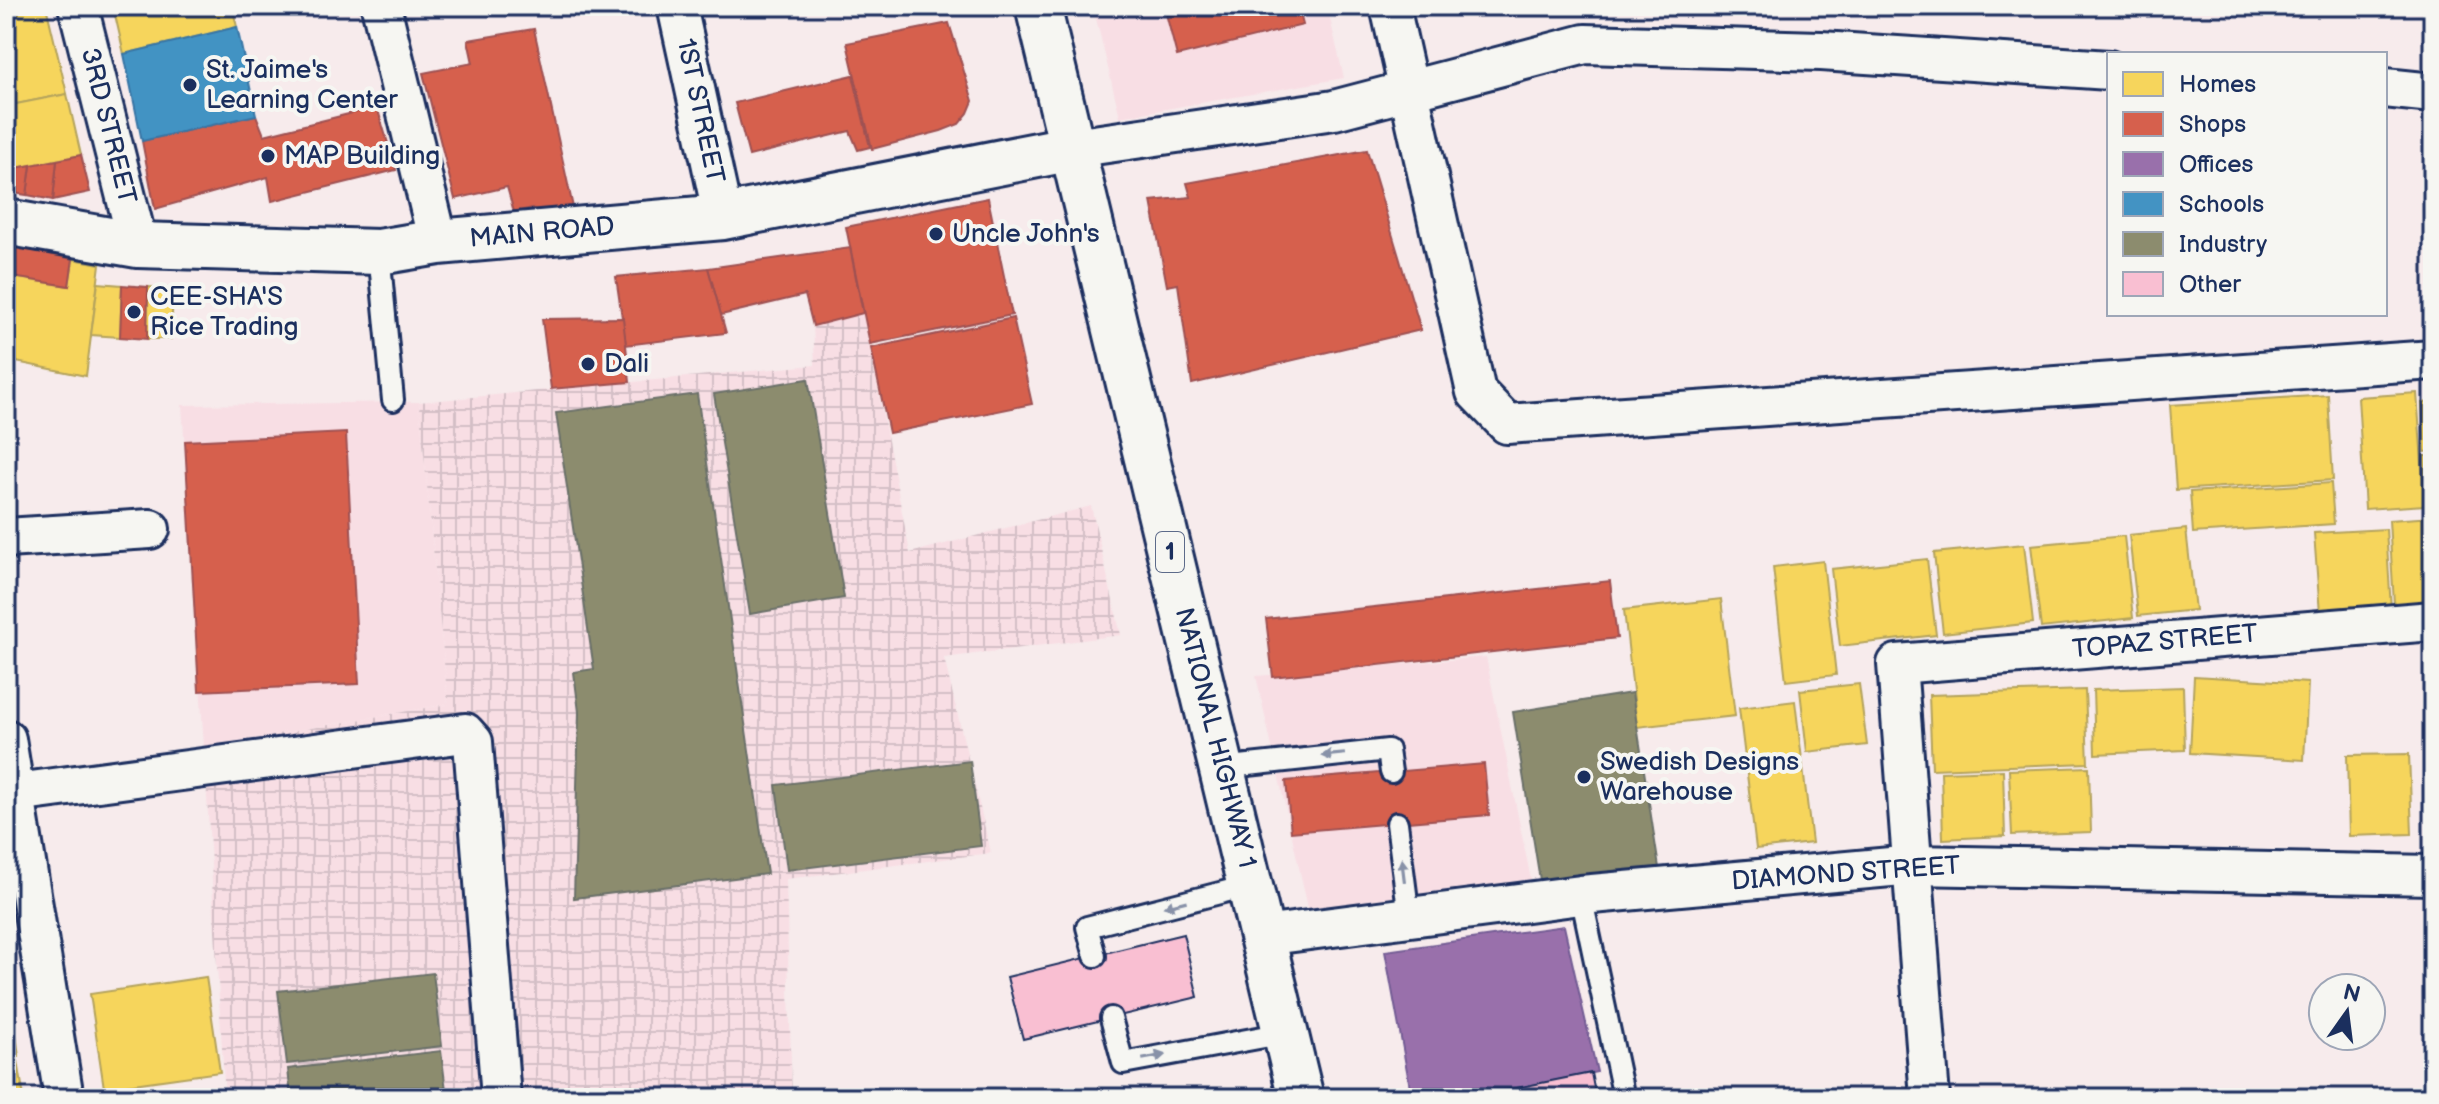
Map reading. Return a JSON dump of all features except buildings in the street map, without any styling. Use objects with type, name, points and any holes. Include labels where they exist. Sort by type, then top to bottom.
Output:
[{"type":"main road","name":"NATIONAL HIGHWAY 1","points":[[1038,6],[1301,1098]]},
{"type":"main road","name":"MAIN ROAD","points":[[6,222],[138,245],[379,252],[438,242],[723,217],[1073,148]]},
{"type":"street","name":"3RD STREET","points":[[78,6],[138,245]]},
{"type":"street","points":[[381,6],[438,242]]},
{"type":"street","name":"1ST STREET","points":[[677,6],[723,217]]},
{"type":"street","points":[[1390,6],[1476,392],[1507,424],[2433,360]]},
{"type":"street","points":[[1073,148],[1334,110],[1585,44],[1821,51],[2107,70]]},
{"type":"street","points":[[2387,88],[2433,93]]},
{"type":"street","points":[[6,538],[150,529]]},
{"type":"street","name":"TOPAZ STREET","points":[[1913,865],[1897,664],[2433,621]]},
{"type":"street","points":[[16,793],[465,733],[473,742],[501,1098]]},
{"type":"street","points":[[6,739],[64,1098]]},
{"type":"street","points":[[1913,865],[1930,1098]]},
{"type":"street","name":"DIAMOND STREET","points":[[1263,936],[1581,895],[1913,865],[2433,875]]},
{"type":"lane","points":[[379,252],[393,400]]},
{"type":"lane","points":[[1221,768],[1388,750],[1391,772]]},
{"type":"lane","points":[[1397,823],[1409,917]]},
{"type":"lane","points":[[1095,956],[1087,927],[1251,885]]},
{"type":"lane","points":[[1581,895],[1624,1098]]},
{"type":"lane","points":[[1111,1018],[1123,1063],[1285,1033]]},
{"type":"shaded area","points":[[1093,6],[1327,6],[1344,78],[1120,117]]},
{"type":"shaded area","points":[[863,313],[910,553],[1091,506],[1121,635],[944,658],[991,853],[786,879],[792,1098],[225,1098],[204,747],[448,704],[419,402],[815,365],[813,326]]},
{"type":"shaded area","points":[[419,402],[448,704],[204,747],[182,405]]},
{"type":"shaded area","points":[[1486,657],[1532,885],[1309,912],[1256,676]]},
{"type":"place","name":"St. Jaime's Learning Center","points":[[190,85]]},
{"type":"place","name":"MAP Building","points":[[268,156]]},
{"type":"place","name":"Uncle John's","points":[[936,234]]},
{"type":"place","name":"CEE-SHA'S Rice Trading","points":[[134,312]]},
{"type":"place","name":"Dali","points":[[588,364]]},
{"type":"place","name":"Swedish Designs Warehouse","points":[[1584,777]]}]
